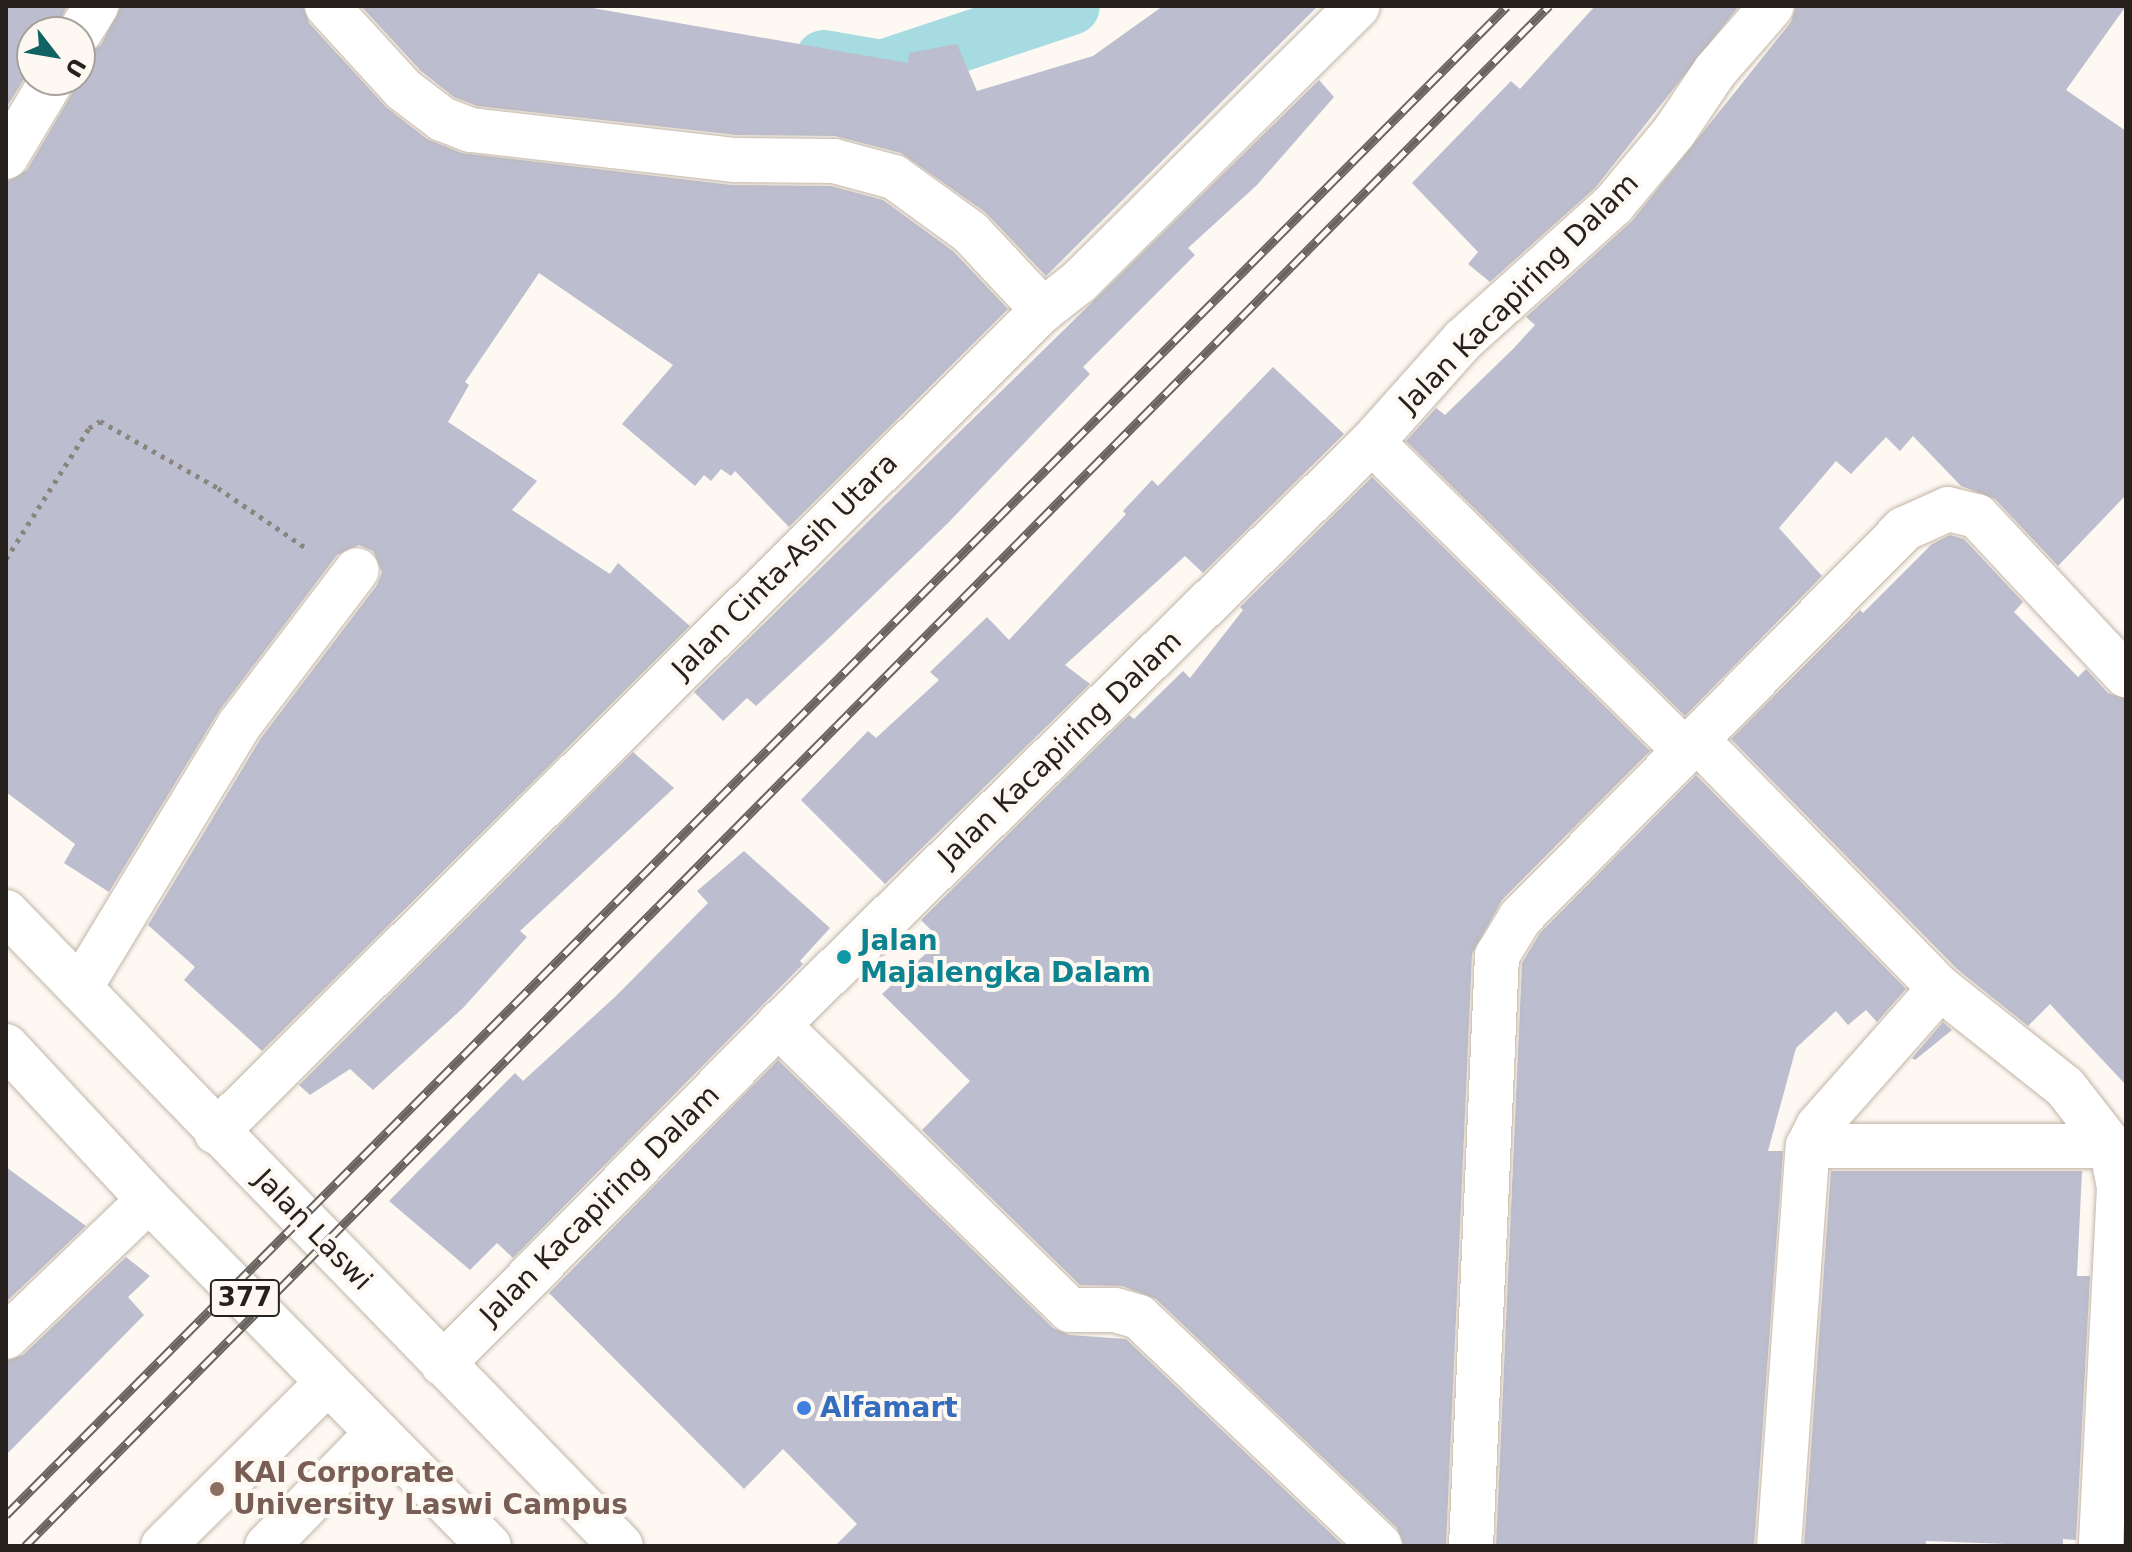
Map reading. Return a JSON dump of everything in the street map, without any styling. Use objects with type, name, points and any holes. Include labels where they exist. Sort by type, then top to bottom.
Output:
[{"type":"street","points":[[327,6],[404,90],[442,119],[471,130],[735,160],[834,161],[894,177],[970,232],[1043,310]]},
{"type":"street","name":"Jalan Cinta-Asih Utara","points":[[216,1132],[1043,310],[1079,282],[1358,6]]},
{"type":"street","name":"Jalan Kacapiring Dalam","points":[[443,1364],[778,1025],[1372,442],[1463,340],[1613,205],[1674,132],[1715,71],[1772,6]]},
{"type":"street","points":[[6,157],[42,96]]},
{"type":"street","points":[[1372,442],[1940,988],[2065,1087],[2111,1146],[2119,1187],[2101,1546]]},
{"type":"street","points":[[1471,1546],[1497,956],[1520,918],[1904,529],[1948,509],[1977,516],[2126,675]]},
{"type":"street","points":[[80,988],[240,724],[357,570]]},
{"type":"street","name":"Jalan Laswi","points":[[6,912],[216,1132],[621,1546]]},
{"type":"street","points":[[1779,1546],[1808,1146],[1818,1126],[1940,988]]},
{"type":"street","points":[[778,1025],[1070,1310],[1115,1310],[1139,1317],[1380,1546]]},
{"type":"street","name":"377","points":[[6,1046],[149,1200],[489,1546]]},
{"type":"street","points":[[1808,1146],[2111,1146]]},
{"type":"street","points":[[6,1337],[149,1200]]},
{"type":"street","points":[[163,1546],[327,1383]]},
{"type":"street","points":[[267,1546],[377,1433]]},
{"type":"path","points":[[6,559],[89,428],[100,421],[218,488],[301,546],[335,555],[357,570]]},
{"type":"building","points":[[6,6],[67,6],[62,16],[16,16],[16,92],[6,108]]},
{"type":"building","points":[[121,6],[303,6],[309,23],[386,107],[427,139],[462,153],[732,185],[831,186],[883,200],[953,251],[1008,309],[789,527],[735,471],[731,476],[721,469],[711,481],[704,475],[695,486],[622,424],[673,365],[539,273],[465,382],[469,385],[448,422],[537,481],[512,510],[610,574],[618,563],[690,626],[262,1051],[184,980],[195,967],[148,925],[261,738],[377,585],[382,572],[373,551],[359,545],[337,555],[219,711],[109,892],[64,863],[75,844],[6,792],[6,182],[27,170],[71,96],[96,96],[96,48],[101,45]]},
{"type":"building","points":[[361,6],[581,6],[908,63],[909,53],[957,44],[977,91],[1093,56],[1163,6],[1318,6],[1046,276],[985,212],[901,153],[835,136],[737,135],[477,106],[454,97],[421,71]]},
{"type":"building","points":[[1595,6],[1739,6],[1595,188],[1490,282],[1468,264],[1478,252],[1412,183],[1511,81],[1520,89]]},
{"type":"building","points":[[1796,6],[2126,6],[2066,90],[2126,131],[2126,495],[2058,566],[1995,499],[1961,486],[1913,436],[1900,451],[1886,437],[1851,474],[1836,461],[1779,528],[1822,576],[1685,716],[1406,441],[1436,408],[1445,415],[1514,348],[1535,325],[1526,317],[1632,221],[1791,22]]},
{"type":"building","points":[[1319,80],[1334,97],[1257,185],[1188,248],[1195,255],[1083,367],[1090,374],[948,523],[829,638],[756,706],[747,698],[723,721],[694,692]]},
{"type":"building","points":[[1273,367],[1344,434],[1203,573],[1185,556],[1065,665],[1090,684],[885,884],[801,800],[868,731],[876,738],[939,680],[930,672],[987,617],[1009,640],[1126,514],[1123,511],[1152,480],[1158,486]]},
{"type":"building","points":[[1372,477],[1650,751],[1502,900],[1472,954],[1446,1546],[1404,1546],[1397,1528],[1156,1299],[1122,1286],[1080,1285],[922,1130],[970,1081],[882,994],[933,947],[927,940],[934,933],[921,920],[1129,715],[1134,719],[1183,671],[1190,678],[1243,610],[1240,607]]},
{"type":"building","points":[[1950,535],[1964,539],[2023,602],[2014,612],[2078,677],[2086,669],[2108,693],[2126,699],[2126,1085],[2050,1004],[2028,1026],[1957,969],[1731,739],[1860,610],[1863,613],[1932,544]]},
{"type":"building","points":[[633,752],[674,788],[520,931],[527,937],[463,1008],[373,1090],[350,1069],[310,1095],[299,1085]]},
{"type":"building","points":[[1696,775],[1906,989],[1877,1022],[1866,1010],[1848,1025],[1836,1011],[1796,1048],[1768,1151],[1783,1151],[1754,1546],[1496,1546],[1522,963],[1540,933]]},
{"type":"building","points":[[744,851],[830,928],[800,961],[803,964],[513,1258],[497,1243],[470,1270],[389,1201],[515,1073],[523,1081],[616,996],[708,903],[697,891]]},
{"type":"building","points":[[1943,1022],[1952,1030],[1915,1060],[1912,1058]]},
{"type":"building","points":[[778,1060],[1053,1328],[1070,1335],[1126,1339],[1344,1546],[835,1546],[857,1524],[783,1449],[744,1489],[549,1293]]},
{"type":"building","points":[[6,1167],[86,1226],[6,1302]]},
{"type":"building","points":[[1831,1171],[2082,1171],[2077,1276],[2090,1276],[2076,1540],[2063,1539],[2063,1546],[1926,1541],[1926,1546],[1804,1546]]},
{"type":"building","points":[[126,1257],[150,1276],[128,1297],[144,1315],[6,1455],[6,1361],[23,1355]]},
{"type":"waterway","points":[[824,59],[882,69],[1071,6]]},
{"type":"railway","points":[[6,1515],[1507,6]]},
{"type":"railway","points":[[25,1546],[1549,6]]},
{"type":"place","name":"Jalan Majalengka Dalam","points":[[844,957]]},
{"type":"place","name":"Alfamart","points":[[804,1408]]},
{"type":"place","name":"KAI Corporate University Laswi Campus","points":[[217,1489]]}]
